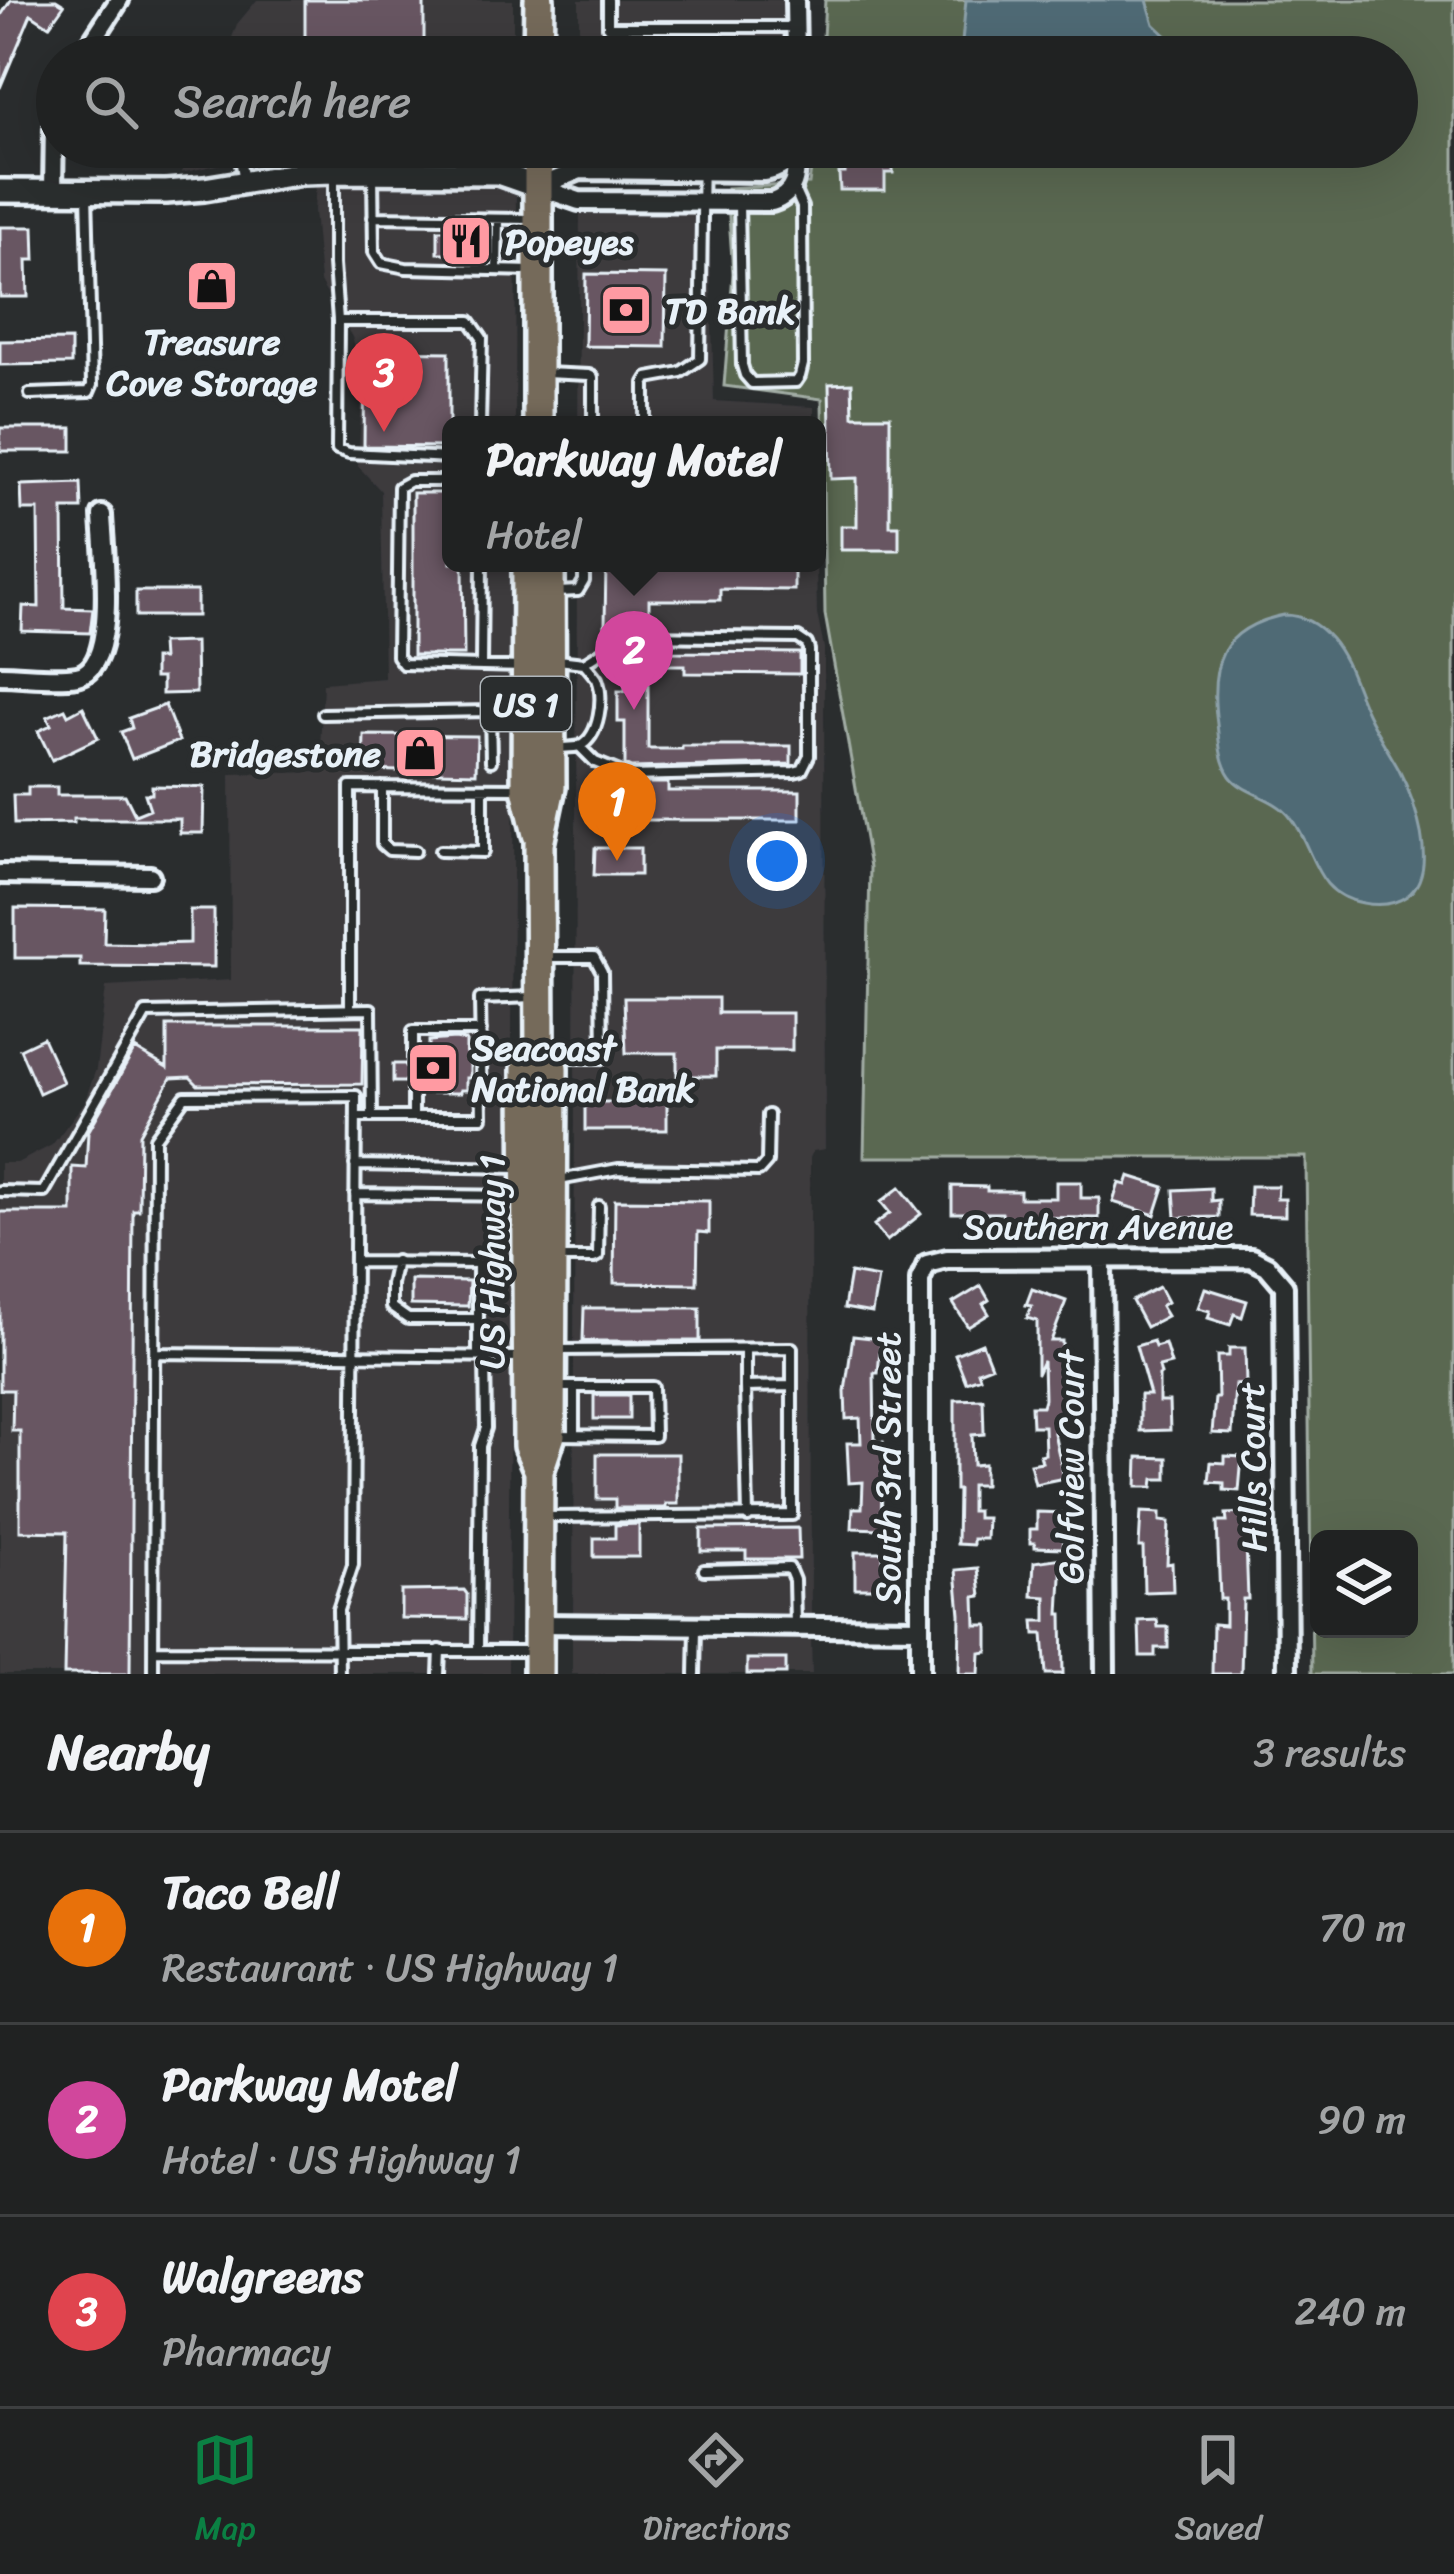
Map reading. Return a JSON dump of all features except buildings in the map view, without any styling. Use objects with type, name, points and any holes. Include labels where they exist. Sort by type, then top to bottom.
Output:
[{"type":"main road","points":[[538,36],[539,0]]},
{"type":"main road","points":[[538,168],[538,416]]},
{"type":"main road","name":"US Highway 1","points":[[527,572],[538,663],[565,748],[539,844],[540,1058],[526,1069],[551,1258],[528,1446],[539,1471],[538,1650]]},
{"type":"main road","name":"US Highway 1","points":[[539,844],[526,788],[526,706],[538,663],[550,572]]},
{"type":"main road","name":"US Highway 1","points":[[539,1185],[539,1353],[563,1387],[562,1435],[539,1471]]},
{"type":"street","points":[[96,36],[119,0]]},
{"type":"street","points":[[795,0],[795,36]]},
{"type":"street","points":[[53,168],[53,191]]},
{"type":"street","points":[[538,187],[580,170],[764,172],[781,168]]},
{"type":"street","points":[[0,191],[166,192],[302,173],[499,173],[579,201],[772,202],[785,198],[794,188],[795,168]]},
{"type":"street","points":[[0,675],[82,676],[94,665],[106,635],[103,515]]},
{"type":"street","points":[[0,874],[150,876]]},
{"type":"street","name":"Southern Avenue","points":[[927,1264],[947,1259],[1252,1258],[1267,1266]]},
{"type":"street","name":"Golfview Court","points":[[1102,1259],[1105,1674]]},
{"type":"street","name":"South 3rd Street","points":[[920,1674],[920,1280],[927,1264]]},
{"type":"street","name":"Hills Court","points":[[1267,1266],[1284,1286],[1287,1674]]},
{"type":"street","points":[[538,1650],[696,1627],[920,1628]]},
{"type":"lane","points":[[608,0],[608,28],[795,28]]},
{"type":"lane","points":[[242,168],[244,183]]},
{"type":"lane","points":[[302,168],[302,173]]},
{"type":"lane","points":[[645,416],[648,378],[682,372],[700,359],[703,168]]},
{"type":"lane","points":[[334,172],[337,449],[442,458]]},
{"type":"lane","points":[[373,172],[374,252],[381,263],[538,272]]},
{"type":"lane","points":[[739,202],[745,375],[752,383],[796,382],[800,376],[802,207],[794,188]]},
{"type":"lane","points":[[30,394],[89,392],[92,386],[87,191]]},
{"type":"lane","points":[[373,217],[538,219]]},
{"type":"lane","points":[[497,270],[498,218]]},
{"type":"lane","points":[[338,320],[470,321],[482,338],[480,416]]},
{"type":"lane","points":[[538,373],[593,377],[593,416]]},
{"type":"lane","points":[[442,481],[410,481],[399,488],[397,656],[403,664],[584,663],[620,640],[639,636],[798,638],[807,644],[809,756],[802,770],[629,776],[565,748]]},
{"type":"lane","points":[[481,666],[482,572]]},
{"type":"lane","points":[[550,592],[578,591],[584,572]]},
{"type":"lane","points":[[565,748],[596,728],[596,678],[584,663]]},
{"type":"lane","points":[[323,715],[526,706]]},
{"type":"lane","points":[[490,711],[491,760]]},
{"type":"lane","points":[[350,1009],[350,787],[526,788]]},
{"type":"lane","points":[[382,787],[382,844],[389,850],[416,851]]},
{"type":"lane","points":[[440,851],[483,852],[483,788]]},
{"type":"lane","points":[[539,957],[594,957],[602,972],[602,1058],[540,1058]]},
{"type":"lane","points":[[356,1117],[482,1117],[480,998],[539,997]]},
{"type":"lane","points":[[0,1191],[44,1192],[146,1013],[371,1009],[372,1117]]},
{"type":"lane","points":[[413,1064],[413,1031],[481,1030]]},
{"type":"lane","points":[[413,1082],[413,1117]]},
{"type":"lane","points":[[153,1674],[155,1138],[185,1097],[356,1096],[353,1565],[338,1610],[339,1674]]},
{"type":"lane","points":[[355,1194],[539,1185],[618,1169],[760,1171],[767,1162],[768,1115]]},
{"type":"lane","points":[[356,1165],[539,1185]]},
{"type":"lane","points":[[551,1258],[598,1256],[599,1206]]},
{"type":"lane","points":[[396,1261],[391,1307],[408,1318],[478,1319]]},
{"type":"lane","points":[[355,1262],[478,1263],[486,1428],[480,1445],[478,1649]]},
{"type":"lane","points":[[745,1348],[748,1517]]},
{"type":"lane","points":[[154,1352],[482,1357],[792,1348],[792,1515],[539,1517]]},
{"type":"lane","points":[[745,1387],[792,1386]]},
{"type":"lane","points":[[562,1435],[654,1436],[653,1387],[563,1387]]},
{"type":"lane","points":[[704,1570],[789,1568],[794,1580],[795,1628]]},
{"type":"lane","points":[[695,1674],[696,1627]]},
{"type":"lane","points":[[440,1649],[440,1674]]},
{"type":"lane","points":[[153,1650],[538,1650]]},
{"type":"shaded area","points":[[257,0],[513,0],[513,36],[233,36]]},
{"type":"shaded area","points":[[579,0],[785,0],[785,36],[579,36]]},
{"type":"shaded area","points":[[316,181],[497,184],[516,189],[515,416],[442,416],[442,572],[515,572],[508,1674],[0,1674],[0,1163],[17,1163],[52,1145],[84,1103],[96,1069],[106,987],[231,980],[230,774],[319,772],[323,683],[384,678],[381,491],[358,466],[363,374],[352,337],[320,282]]},
{"type":"shaded area","points":[[580,209],[709,209],[714,401],[814,407],[814,416],[578,416]]},
{"type":"shaded area","points":[[577,572],[816,572],[824,648],[825,1149],[813,1151],[810,1158],[811,1619],[573,1616]]},
{"type":"shaded area","points":[[572,1634],[811,1637],[812,1674],[572,1674]]},
{"type":"green space","points":[[825,0],[1454,0],[1454,1674],[1312,1674],[1312,1638],[1418,1638],[1418,1530],[1310,1530],[1306,1157],[864,1157],[870,867],[825,614],[826,416],[822,416],[822,399],[724,386],[733,273],[727,188],[809,184],[811,168],[1418,168],[1418,36],[823,36]]},
{"type":"water","points":[[966,0],[1147,0],[1154,24],[1167,36],[963,36]]},
{"type":"water","points":[[1284,615],[1310,621],[1337,647],[1411,798],[1421,834],[1422,870],[1417,885],[1397,901],[1363,903],[1334,890],[1324,881],[1290,817],[1236,782],[1224,764],[1215,703],[1223,653],[1245,629]]},
{"type":"place","name":"Popeyes","points":[[466,241]]},
{"type":"place","name":"Treasure Cove Storage","points":[[212,286]]},
{"type":"place","name":"TD Bank","points":[[626,310]]},
{"type":"place","name":"Walgreens","points":[[384,432]]},
{"type":"place","name":"Parkway Motel","points":[[634,710]]},
{"type":"place","name":"Bridgestone","points":[[420,753]]},
{"type":"place","name":"Taco Bell","points":[[617,861]]},
{"type":"place","name":"Seacoast National Bank","points":[[433,1068]]}]
